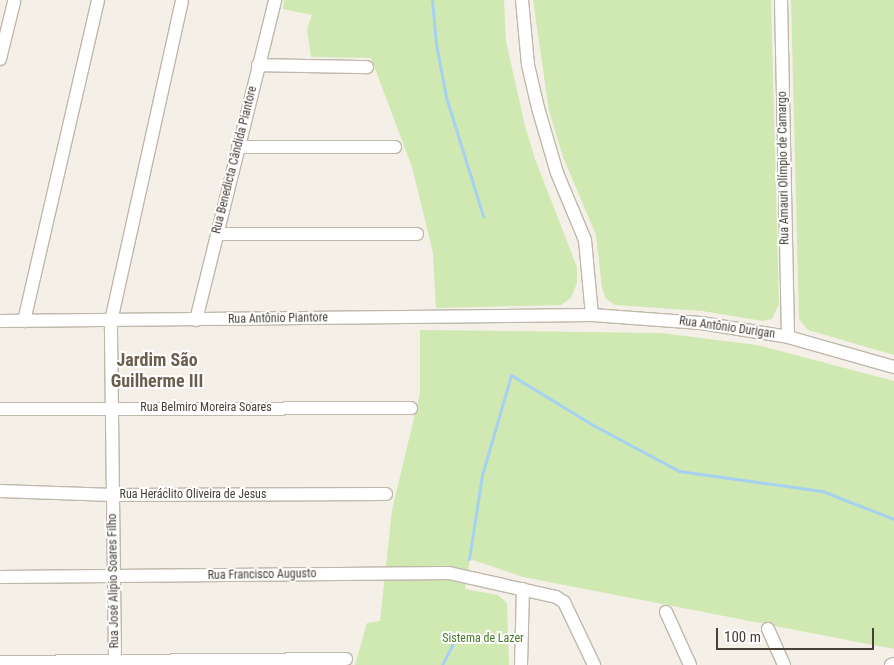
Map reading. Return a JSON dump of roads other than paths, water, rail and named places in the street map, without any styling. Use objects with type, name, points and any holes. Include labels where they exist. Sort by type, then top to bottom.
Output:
[{"type":"street","points":[[24,321],[98,0]]},
{"type":"street","name":"Rua Benedicta Cândida Piantore","points":[[196,320],[275,0]]},
{"type":"street","points":[[522,0],[528,65],[538,108],[557,173],[585,240],[590,268],[592,315]]},
{"type":"street","name":"Rua Amauri Olímpio de Camargo","points":[[780,0],[788,337]]},
{"type":"street","points":[[0,59],[14,2]]},
{"type":"street","name":"Rua José Alipio Soares Filho","points":[[116,661],[111,321],[182,2]]},
{"type":"street","points":[[258,65],[367,67]]},
{"type":"street","points":[[238,147],[395,147]]},
{"type":"street","points":[[217,234],[418,234]]},
{"type":"street","name":"Rua Antônio Piantore","points":[[0,321],[556,315]]},
{"type":"street","name":"Rua Antônio Durigan","points":[[556,315],[592,315],[701,323],[788,337],[894,367]]},
{"type":"street","name":"Rua Belmiro Moreira Soares","points":[[0,409],[411,408]]},
{"type":"street","name":"Rua Heráclito Oliveira de Jesus","points":[[0,492],[113,495],[386,494]]},
{"type":"street","name":"Rua Francisco Augusto","points":[[0,577],[449,573],[523,590],[564,602],[594,665]]},
{"type":"street","points":[[521,665],[523,590]]},
{"type":"street","points":[[666,612],[690,665]]},
{"type":"street","points":[[768,629],[784,665]]},
{"type":"street","points":[[0,662],[346,659]]},
{"type":"waterway","points":[[432,0],[436,44],[446,97],[483,216]]},
{"type":"waterway","points":[[469,559],[482,475],[511,375],[595,426],[679,471],[822,491],[894,519]]},
{"type":"waterway","points":[[442,665],[458,634]]},
{"type":"district","name":"Jardim São Guilherme III","points":[[157,371]]},
{"type":"park label","name":"Sistema de Lazer","points":[[483,639]]}]
